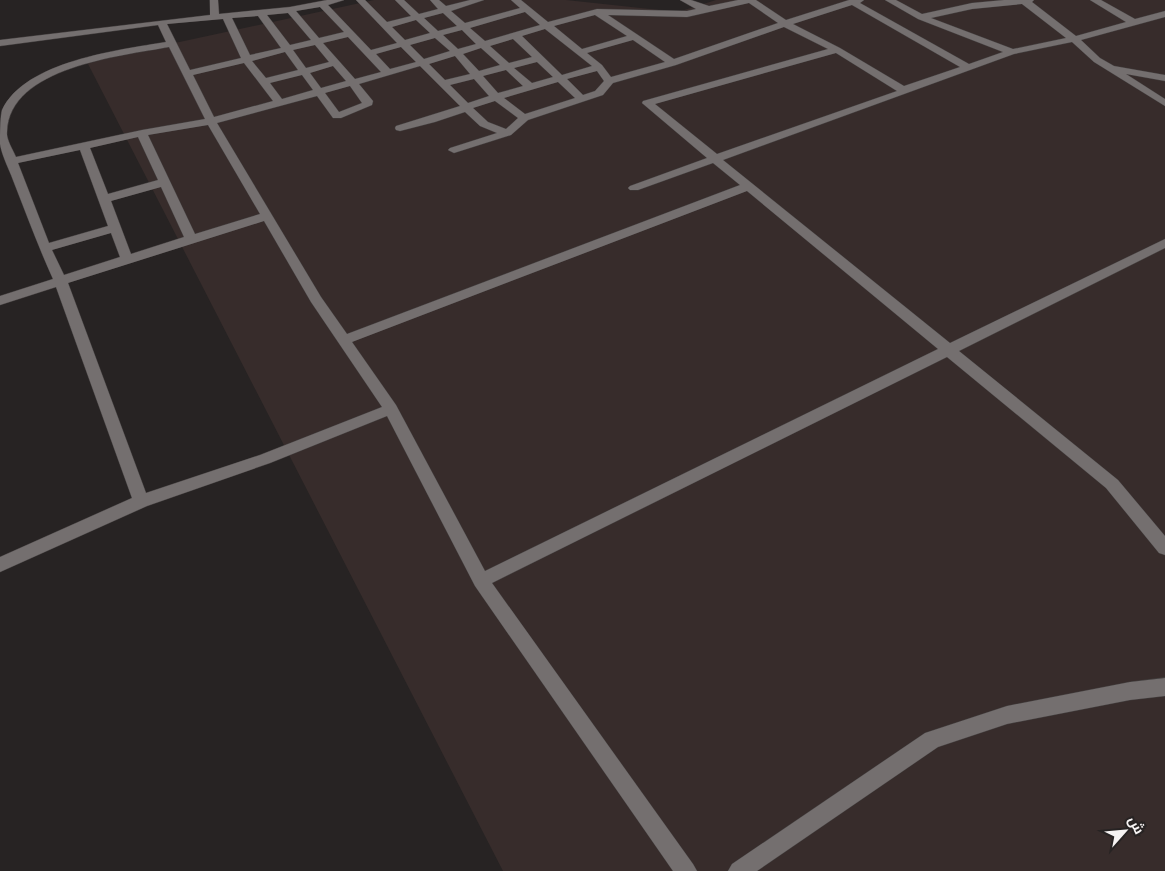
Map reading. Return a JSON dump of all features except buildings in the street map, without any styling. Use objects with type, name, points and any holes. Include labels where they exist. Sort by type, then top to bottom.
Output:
[{"type":"street","points":[[214,0],[220,17],[247,60],[279,102]]},
{"type":"street","points":[[0,43],[161,22],[290,10],[340,0]]},
{"type":"street","points":[[360,0],[484,124],[507,133]]},
{"type":"street","points":[[399,0],[457,53],[496,97],[524,118]]},
{"type":"street","points":[[434,0],[530,87]]},
{"type":"street","points":[[515,0],[599,67],[608,80]]},
{"type":"street","points":[[684,0],[700,8],[712,9]]},
{"type":"street","points":[[13,161],[142,133],[211,121],[388,73],[549,26],[576,16],[597,12],[662,15],[687,14],[750,0],[786,24],[837,50],[903,90]]},
{"type":"street","points":[[817,0],[830,9]]},
{"type":"street","points":[[889,0],[921,17],[1012,52]]},
{"type":"street","points":[[921,17],[972,6],[1026,0],[1097,60],[1165,103]]},
{"type":"street","points":[[1094,0],[1134,23]]},
{"type":"street","points":[[454,150],[507,133],[524,118],[599,94],[608,80],[673,63],[856,1],[968,67]]},
{"type":"street","points":[[943,3],[956,9]]},
{"type":"street","points":[[322,4],[388,73]]},
{"type":"street","points":[[386,26],[445,9],[482,7],[527,10]]},
{"type":"street","points":[[370,53],[465,27],[482,7]]},
{"type":"street","points":[[260,12],[302,72],[337,116],[368,105],[368,101],[316,43],[290,10]]},
{"type":"street","points":[[597,12],[673,63]]},
{"type":"street","points":[[634,188],[713,158],[847,113],[900,93],[903,90],[1012,52],[1074,39],[1165,14]]},
{"type":"street","points":[[161,22],[170,44],[211,121],[316,299],[391,409],[481,581],[679,868]]},
{"type":"street","points":[[187,74],[351,33]]},
{"type":"street","points":[[516,36],[563,78],[582,99]]},
{"type":"street","points":[[580,52],[634,37]]},
{"type":"street","points":[[141,501],[60,280],[45,248],[13,161],[0,133],[6,107],[24,87],[50,72],[80,62],[170,44]]},
{"type":"street","points":[[837,50],[647,103],[1112,484],[1165,548]]},
{"type":"street","points":[[443,84],[539,58]]},
{"type":"street","points":[[264,82],[335,63]]},
{"type":"street","points":[[400,128],[468,108],[496,97],[599,67]]},
{"type":"street","points":[[1108,67],[1165,78]]},
{"type":"street","points":[[0,102],[13,100]]},
{"type":"street","points":[[142,133],[192,239]]},
{"type":"street","points":[[84,146],[127,259]]},
{"type":"street","points":[[103,199],[165,182]]},
{"type":"street","points":[[344,340],[749,186]]},
{"type":"street","points":[[0,301],[60,280],[267,216]]},
{"type":"street","points":[[45,248],[114,228]]},
{"type":"street","points":[[481,581],[1165,243]]},
{"type":"street","points":[[0,565],[141,501],[265,459],[391,409]]},
{"type":"street","points":[[739,871],[932,740],[1007,715],[1130,691],[1165,688]]},
{"type":"shaded area","points":[[374,0],[566,0],[678,12],[716,0],[1165,0],[1165,871],[503,871],[87,62]]}]
